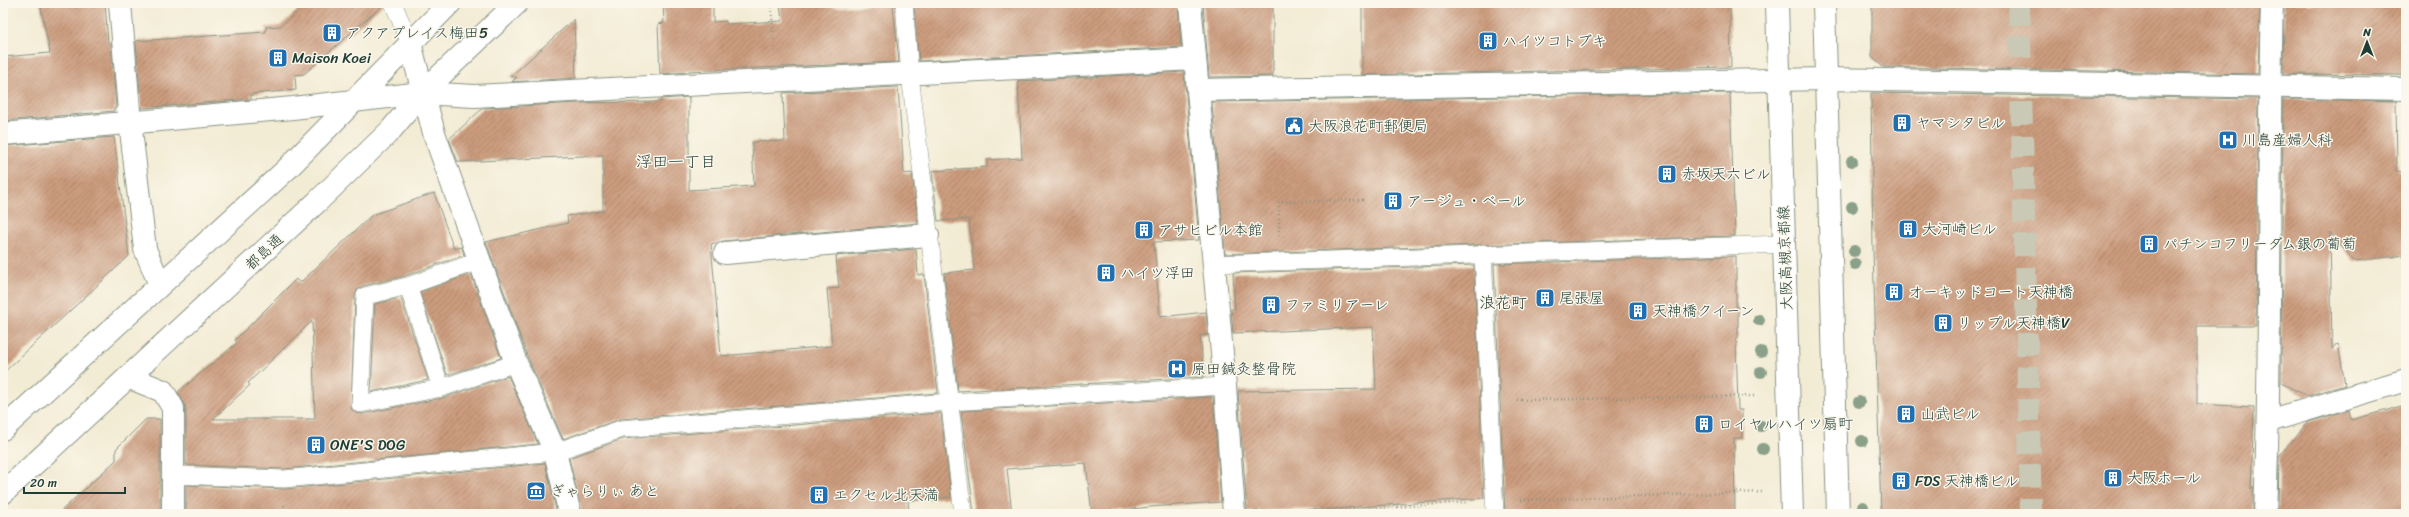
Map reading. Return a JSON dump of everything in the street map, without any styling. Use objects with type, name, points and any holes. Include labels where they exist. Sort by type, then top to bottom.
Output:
[{"type":"street","points":[[120,3],[130,122],[145,249],[160,285]]},
{"type":"street","points":[[3,429],[287,169],[450,3]]},
{"type":"street","name":"都島通","points":[[3,493],[390,131],[422,93],[517,3]]},
{"type":"street","points":[[1190,3],[1225,386],[1234,514]]},
{"type":"street","name":"大阪高槻京都線","points":[[1777,3],[1792,514]]},
{"type":"street","points":[[1824,3],[1838,514]]},
{"type":"street","points":[[2266,514],[2269,421],[2269,87],[2272,3]]},
{"type":"street","points":[[410,43],[422,93],[478,261],[516,363],[555,452],[570,514]]},
{"type":"street","points":[[3,134],[352,102],[422,93],[474,96],[910,75],[1194,59]]},
{"type":"street","points":[[1198,90],[1826,80],[2406,89]]},
{"type":"street","points":[[725,254],[928,234]]},
{"type":"street","points":[[128,377],[163,391],[173,408],[173,514]]},
{"type":"street","points":[[2269,421],[2406,380]]},
{"type":"lane","points":[[393,3],[410,43]]},
{"type":"lane","points":[[904,3],[910,75],[928,234],[963,514]]},
{"type":"lane","points":[[1213,264],[1483,253],[1785,244]]},
{"type":"lane","points":[[1483,253],[1488,401],[1495,507]]},
{"type":"lane","points":[[478,261],[408,286],[365,296],[360,404],[441,388],[516,363]]},
{"type":"lane","points":[[408,286],[441,388]]},
{"type":"lane","points":[[174,475],[284,479],[555,452],[621,429],[949,402],[1225,386]]},
{"type":"path","points":[[771,3],[777,81]]},
{"type":"path","points":[[1280,262],[1279,202],[1365,200]]},
{"type":"path","points":[[1488,401],[1756,396]]},
{"type":"path","points":[[1293,514],[1495,507],[1792,491]]},
{"type":"building","points":[[40,3],[105,3],[108,43],[111,43],[116,108],[114,108],[114,111],[3,121],[3,57],[50,53]]},
{"type":"building","points":[[306,3],[383,3],[383,5],[304,74],[295,75],[296,90],[251,94],[251,99],[141,108],[136,41],[266,32],[266,27],[280,26]]},
{"type":"building","points":[[663,3],[713,3],[713,22],[726,21],[726,24],[782,21],[780,3],[832,3],[833,7],[893,5],[899,62],[689,71],[660,74],[658,24],[664,23]]},
{"type":"building","points":[[971,3],[1178,3],[1181,47],[919,61],[914,7]]},
{"type":"building","points":[[1203,3],[1273,3],[1273,76],[1209,77]]},
{"type":"building","points":[[1362,3],[1730,3],[1731,67],[1362,75]]},
{"type":"building","points":[[1872,3],[2260,3],[2258,74],[1883,67],[1872,57]]},
{"type":"building","points":[[2284,3],[2380,3],[2380,5],[2404,5],[2404,75],[2283,74]]},
{"type":"building","points":[[574,19],[576,78],[512,82],[517,77],[510,77]]},
{"type":"building","points":[[1184,72],[1199,240],[1154,242],[1160,317],[1206,312],[1208,335],[1200,335],[1204,377],[958,391],[944,273],[974,270],[969,219],[938,221],[932,171],[987,167],[987,160],[1022,158],[1018,81]]},
{"type":"building","points":[[898,87],[904,174],[912,173],[918,223],[724,241],[711,244],[721,356],[832,346],[827,289],[839,288],[836,256],[916,249],[918,275],[924,274],[938,393],[620,419],[563,439],[528,358],[486,242],[568,223],[567,216],[603,211],[603,155],[458,162],[449,139],[483,108],[577,103],[661,102],[661,99],[689,97],[689,190],[754,186],[752,142],[785,141],[783,93]]},
{"type":"building","points":[[1730,93],[1735,236],[1225,254],[1212,102]]},
{"type":"building","points":[[1871,93],[2258,99],[2256,326],[2197,326],[2197,404],[2254,407],[2251,489],[2253,486],[2253,514],[1881,514],[1873,250]]},
{"type":"building","points":[[2283,99],[2396,101],[2397,171],[2406,172],[2406,255],[2354,261],[2330,232],[2332,349],[2338,344],[2345,385],[2307,396],[2281,383]]},
{"type":"building","points":[[114,137],[129,256],[3,373],[3,146]]},
{"type":"building","points":[[434,193],[454,249],[462,247],[464,255],[405,276],[363,286],[357,290],[355,296],[351,409],[356,413],[362,414],[443,398],[508,376],[538,444],[284,469],[186,465],[186,408],[178,392],[237,343],[235,340],[296,279],[300,283],[372,215]],"holes":[[[312,321],[315,419],[213,419],[250,385],[248,383]]]},
{"type":"building","points":[[1736,256],[1736,307],[1738,307],[1738,338],[1736,338],[1738,410],[1742,410],[1742,438],[1734,438],[1735,514],[1505,514],[1494,264]]},
{"type":"building","points":[[1474,265],[1484,498],[1332,509],[1247,511],[1238,391],[1376,389],[1373,327],[1233,333],[1231,309],[1235,309],[1233,273]]},
{"type":"building","points":[[471,274],[501,358],[447,375],[420,292]]},
{"type":"building","points":[[401,298],[428,380],[371,392],[375,304]]},
{"type":"building","points":[[1213,397],[1221,502],[1149,507],[1092,514],[1086,463],[1007,469],[1012,514],[974,514],[961,411]]},
{"type":"building","points":[[2406,405],[2406,514],[2278,514],[2279,456],[2308,422],[2349,410],[2351,420]]},
{"type":"building","points":[[941,413],[951,497],[908,501],[909,514],[582,514],[569,458],[623,439]]},
{"type":"building","points":[[146,419],[160,419],[160,514],[58,514],[116,460],[116,449]]},
{"type":"building","points":[[545,463],[557,514],[186,514],[186,485],[285,489]]},
{"type":"tunnel","points":[[2019,3],[2031,514]]},
{"type":"place","name":"アクアプレイス梅田5","points":[[332,33]]},
{"type":"place","name":"ハイツコトブキ","points":[[1488,41]]},
{"type":"place","name":"Maison Koei","points":[[278,58]]},
{"type":"place","name":"ヤマシタビル","points":[[1902,123]]},
{"type":"place","name":"大阪浪花町郵便局","points":[[1294,126]]},
{"type":"place","name":"川島産婦人科","points":[[2228,140]]},
{"type":"place","name":"赤坂天六ビル","points":[[1667,174]]},
{"type":"place","name":"アージュ・ベール","points":[[1393,201]]},
{"type":"place","name":"大河崎ビル","points":[[1908,229]]},
{"type":"place","name":"アサヒビル本館","points":[[1144,230]]},
{"type":"place","name":"パチンコフリーダム銀の葡萄","points":[[2149,244]]},
{"type":"place","name":"ハイツ浮田","points":[[1106,273]]},
{"type":"place","name":"オーキッドコート天神橋","points":[[1894,292]]},
{"type":"place","name":"尾張屋","points":[[1545,298]]},
{"type":"place","name":"ファミリアーレ","points":[[1271,305]]},
{"type":"place","name":"天神橋クイーン","points":[[1638,311]]},
{"type":"place","name":"リップル天神橋V","points":[[1943,323]]},
{"type":"place","name":"原田鍼灸整骨院","points":[[1177,369]]},
{"type":"place","name":"山武ビル","points":[[1906,414]]},
{"type":"place","name":"ロイヤルハイツ扇町","points":[[1704,424]]},
{"type":"place","name":"ONE'S DOG","points":[[316,445]]},
{"type":"place","name":"大阪ホール","points":[[2113,478]]},
{"type":"place","name":"FDS 天神橋ビル","points":[[1901,481]]},
{"type":"place","name":"ぎゃらりぃ あと","points":[[536,491]]},
{"type":"place","name":"エクセル北天満","points":[[819,495]]},
{"type":"district","name":"浮田一丁目","points":[[676,161]]},
{"type":"district","name":"浪花町","points":[[1503,302]]}]
